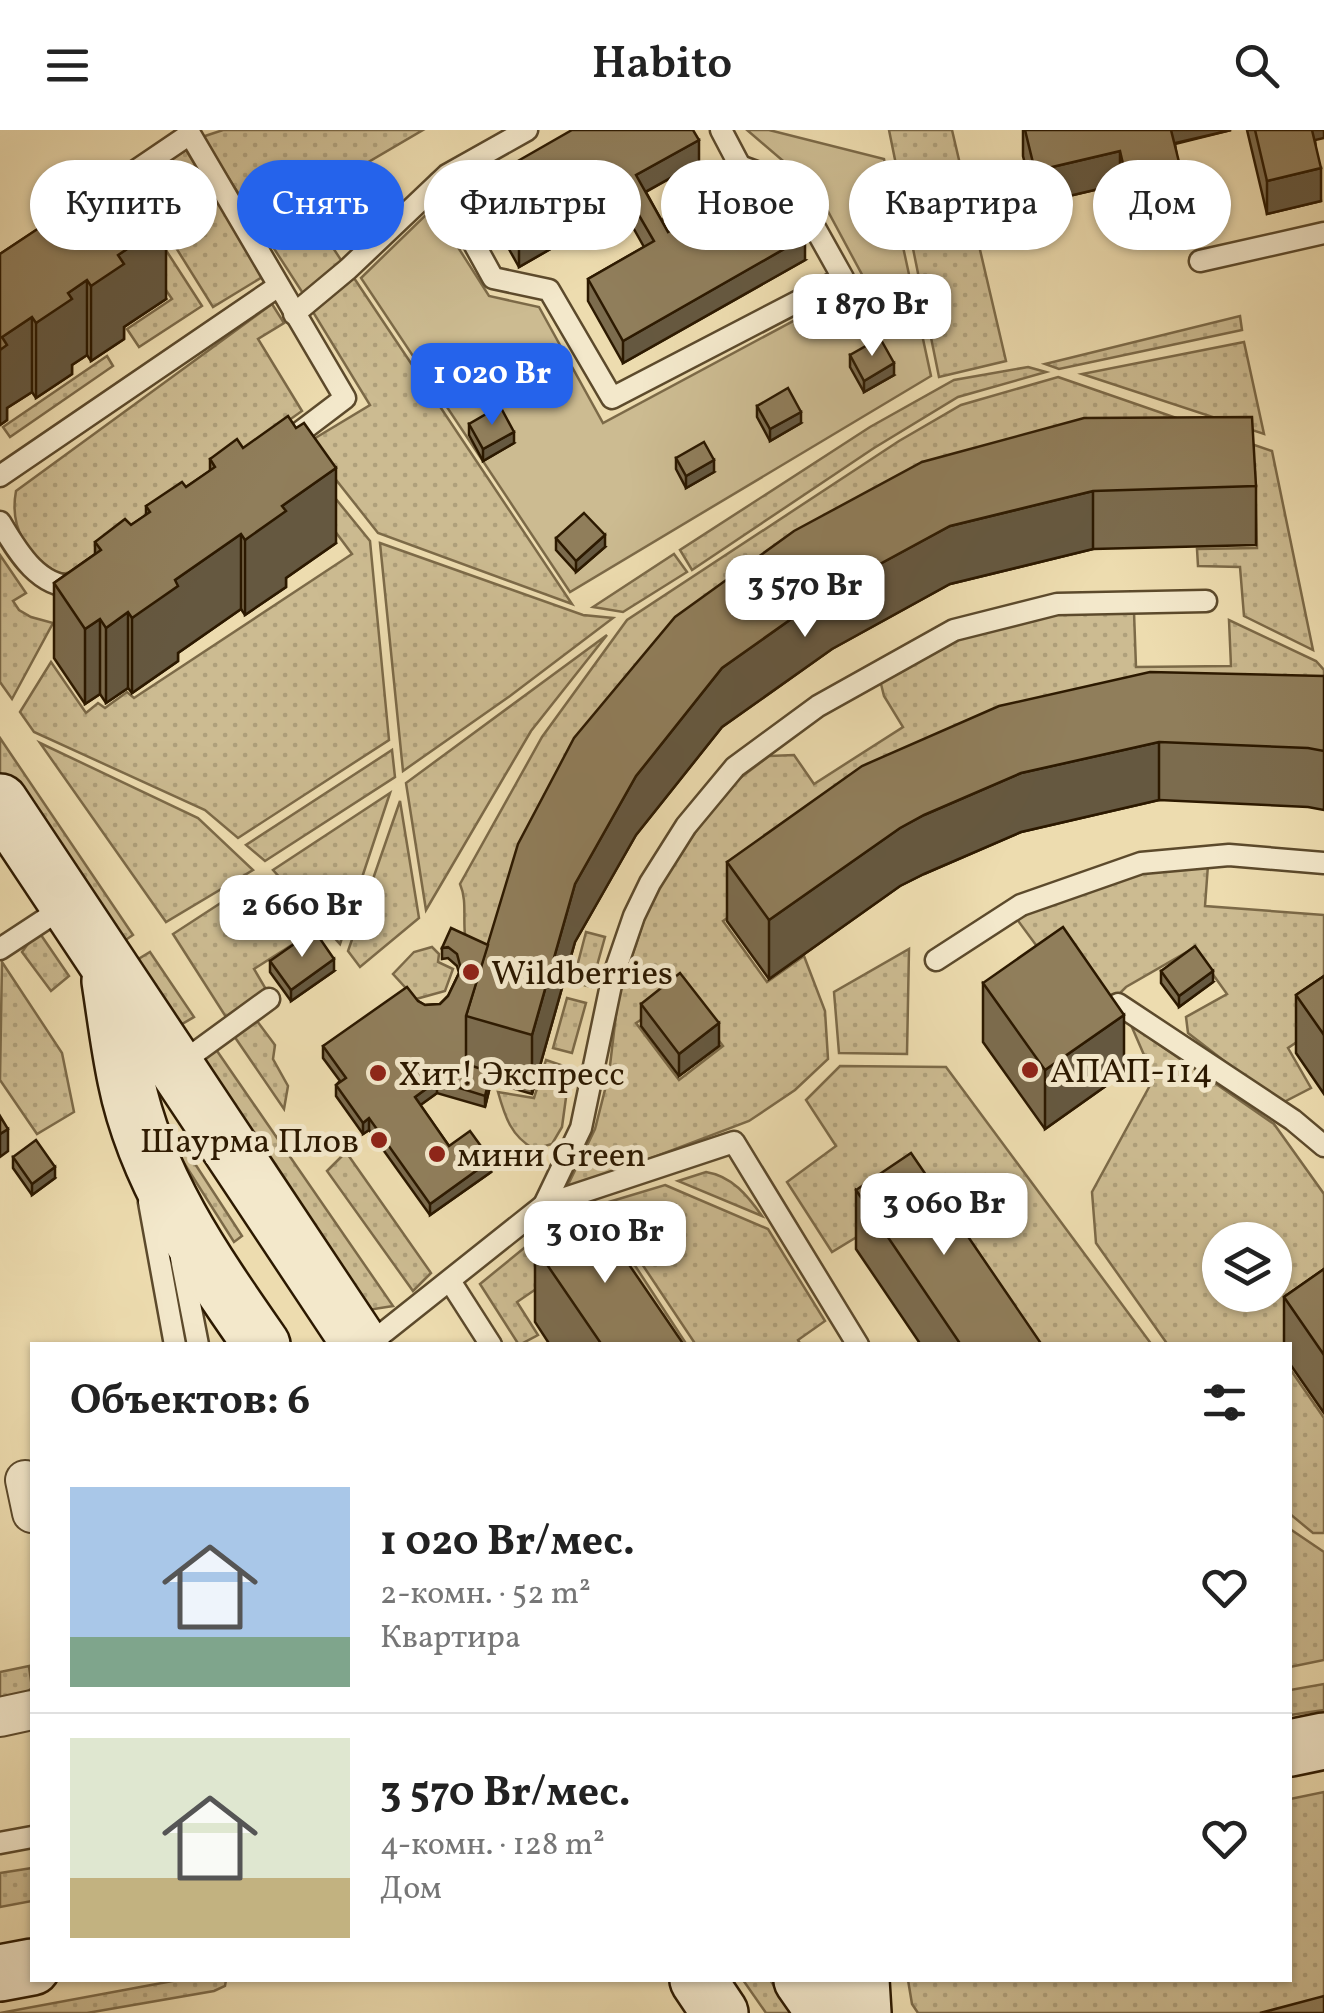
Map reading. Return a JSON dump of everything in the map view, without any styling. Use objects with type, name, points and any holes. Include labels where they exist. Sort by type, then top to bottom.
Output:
[{"type":"main road","points":[[0,802],[108,963],[151,1075],[168,1194],[192,1243],[260,1342]]},
{"type":"main road","points":[[151,1075],[363,1342]]},
{"type":"main road","points":[[1292,1748],[1324,1741]]},
{"type":"main road","points":[[0,1973],[30,1967]]},
{"type":"main road","points":[[699,1982],[720,2013]]},
{"type":"main road","points":[[803,1982],[825,2013]]},
{"type":"main road","points":[[860,1982],[863,2013]]},
{"type":"street","points":[[0,1717],[30,1710]]},
{"type":"lane","points":[[477,160],[527,130]]},
{"type":"lane","points":[[721,130],[737,160]]},
{"type":"lane","points":[[152,160],[190,134],[205,160]]},
{"type":"lane","points":[[217,181],[345,398],[267,457]]},
{"type":"lane","points":[[294,314],[424,197]]},
{"type":"lane","points":[[1200,262],[1324,233]]},
{"type":"lane","points":[[478,250],[493,278],[550,290],[612,398],[842,278],[827,250]]},
{"type":"lane","points":[[0,476],[277,287]]},
{"type":"lane","points":[[0,522],[17,552],[56,585],[74,588],[94,582]]},
{"type":"lane","points":[[544,1205],[570,1158],[581,1128],[612,980],[634,916],[686,826],[735,767],[818,706],[954,630],[1056,604],[1206,601]]},
{"type":"lane","points":[[936,960],[1021,906],[1141,863],[1228,855],[1324,863]]},
{"type":"lane","points":[[0,949],[69,904]]},
{"type":"lane","points":[[175,1342],[151,1075],[269,999]]},
{"type":"lane","points":[[1118,1004],[1293,1120],[1324,1146]]},
{"type":"lane","points":[[369,1342],[544,1205],[734,1142],[856,1342]]},
{"type":"lane","points":[[168,1194],[185,1342]]},
{"type":"lane","points":[[168,1194],[197,1342]]},
{"type":"lane","points":[[168,1194],[209,1342]]},
{"type":"lane","points":[[450,1281],[489,1342]]},
{"type":"lane","points":[[0,1843],[30,1836]]},
{"type":"shaded area","points":[[223,130],[423,130],[372,160],[237,160],[237,191],[202,137]]},
{"type":"shaded area","points":[[747,130],[769,130],[884,159],[849,160],[849,250],[904,250],[931,376],[570,592],[361,278],[390,250],[404,250],[404,236],[424,217],[424,250],[460,250],[489,296],[539,307],[603,423],[866,282],[829,213],[829,160],[782,160]]},
{"type":"shaded area","points":[[889,130],[952,130],[959,160],[895,160]]},
{"type":"shaded area","points":[[186,150],[192,160],[170,160]]},
{"type":"shaded area","points":[[217,200],[237,232],[237,250],[248,250],[264,276],[213,307],[177,250],[217,250]]},
{"type":"shaded area","points":[[139,250],[166,250],[202,306],[139,347],[127,329],[172,299]]},
{"type":"shaded area","points":[[275,250],[334,250],[343,263],[304,295]]},
{"type":"shaded area","points":[[913,250],[980,250],[1006,361],[939,377]]},
{"type":"shaded area","points":[[352,275],[572,604],[378,533],[307,443],[370,405],[313,312]]},
{"type":"shaded area","points":[[272,304],[284,323],[258,339],[302,411],[74,572],[59,574],[38,558],[18,529],[16,491]]},
{"type":"shaded area","points":[[1240,316],[1242,330],[1059,369],[1045,364]]},
{"type":"shaded area","points":[[1244,342],[1264,434],[1082,374]]},
{"type":"shaded area","points":[[107,356],[113,366],[10,437],[3,427]]},
{"type":"shaded area","points":[[1028,367],[1046,372],[958,397],[874,448],[692,570],[680,550],[870,427],[954,380]]},
{"type":"shaded area","points":[[1058,377],[1272,451],[1313,650],[1244,616],[1240,567],[1198,566],[1197,549],[1257,548],[1255,472],[1080,475],[922,518],[496,960],[465,935],[460,884],[542,737],[627,620],[899,441],[961,405]]},
{"type":"shaded area","points":[[301,456],[370,541],[389,740],[238,838],[205,810],[34,732],[20,712],[51,662],[86,713],[98,703],[105,708],[127,692],[134,698],[352,554],[296,479]]},
{"type":"shaded area","points":[[380,543],[583,615],[613,618],[403,771]]},
{"type":"shaded area","points":[[674,554],[687,572],[623,612],[593,607]]},
{"type":"shaded area","points":[[0,555],[26,593],[13,601],[19,610],[53,623],[12,699],[0,682]]},
{"type":"shaded area","points":[[1134,612],[1136,667],[1231,666],[1229,620],[1316,661],[1324,670],[1324,730],[858,823],[723,921],[767,982],[804,956],[825,1011],[828,1059],[795,1090],[749,1121],[565,1191],[595,1129],[609,1074],[618,998],[654,890],[727,788],[769,756],[794,755],[814,784],[903,727],[884,696],[880,680],[965,636],[1061,613]],"holes":[[[682,993],[723,1046],[679,1080],[636,1023]]]},
{"type":"shaded area","points":[[607,635],[531,731],[426,910],[406,783]]},
{"type":"shaded area","points":[[0,738],[133,935],[112,949],[0,781]]},
{"type":"shaded area","points":[[40,743],[198,818],[253,870],[166,922]]},
{"type":"shaded area","points":[[392,750],[395,777],[265,861],[246,845]]},
{"type":"shaded area","points":[[390,793],[340,944],[273,870]]},
{"type":"shaded area","points":[[400,801],[419,918],[360,967],[348,951]]},
{"type":"shaded area","points":[[1208,865],[1205,906],[1324,915],[1324,1024],[1288,1048],[1311,1088],[1280,1104],[1188,1033],[1186,1017],[1227,994],[1194,948],[1126,987],[1092,1021],[1016,918],[1132,871]]},
{"type":"shaded area","points":[[259,878],[309,934],[254,969],[267,991],[226,1017],[173,934]]},
{"type":"shaded area","points":[[586,932],[605,937],[591,987],[573,982]]},
{"type":"shaded area","points":[[41,935],[69,976],[51,991],[22,952]]},
{"type":"shaded area","points":[[432,947],[439,954],[438,962],[453,969],[445,991],[416,999],[393,974],[414,952]]},
{"type":"shaded area","points":[[909,949],[907,1054],[839,1053],[834,992]]},
{"type":"shaded area","points":[[150,952],[194,1017],[170,1031],[127,966]]},
{"type":"shaded area","points":[[2,962],[62,1053],[74,1112],[37,1134],[0,1080]]},
{"type":"shaded area","points":[[567,998],[586,1003],[572,1053],[553,1048]]},
{"type":"shaded area","points":[[254,1017],[275,1045],[273,1059],[288,1086],[284,1109],[232,1033]]},
{"type":"shaded area","points":[[1131,1025],[1274,1124],[1324,1194],[1324,1322],[1292,1344],[1166,1342],[1096,1243],[1092,1192],[1154,1078]]},
{"type":"shaded area","points":[[215,1048],[393,1306],[368,1310],[193,1060]]},
{"type":"shaded area","points":[[546,1060],[570,1068],[562,1127],[552,1144],[534,1149],[510,1125],[498,1092],[534,1098]]},
{"type":"shaded area","points":[[840,1066],[946,1067],[1150,1342],[1006,1342],[911,1204],[832,1252],[787,1182],[836,1146],[806,1100]]},
{"type":"shaded area","points":[[170,1131],[242,1236],[234,1242],[167,1136]]},
{"type":"shaded area","points":[[346,1152],[431,1273],[413,1291],[327,1171]]},
{"type":"shaded area","points":[[706,1172],[731,1182],[762,1216],[678,1181]]},
{"type":"shaded area","points":[[665,1185],[768,1229],[825,1321],[799,1342],[694,1342],[602,1204]]},
{"type":"shaded area","points":[[596,1206],[685,1342],[636,1342],[580,1259],[517,1302],[538,1335],[517,1342],[480,1284],[556,1222]]},
{"type":"shaded area","points":[[1292,1372],[1324,1418],[1324,1533],[1313,1533],[1292,1516]]},
{"type":"shaded area","points":[[1292,1530],[1324,1552],[1324,1660],[1292,1667]]},
{"type":"shaded area","points":[[29,1666],[30,1690],[0,1702],[0,1672]]},
{"type":"shaded area","points":[[1324,1684],[1324,1710],[1292,1715],[1292,1690]]},
{"type":"shaded area","points":[[1324,1792],[1324,1999],[1267,2013],[918,2013],[912,2004],[908,1982],[1292,1982],[1292,1799]]},
{"type":"shaded area","points":[[30,1868],[30,1901],[0,1907],[0,1873]]},
{"type":"shaded area","points":[[167,1982],[226,1982],[214,1991],[87,2013],[0,2013]]},
{"type":"shaded area","points":[[744,1982],[771,1982],[793,2013],[766,2013]]},
{"type":"building","points":[[572,130],[693,130],[699,140],[641,172],[641,160],[520,160]]},
{"type":"building","points":[[1025,130],[1171,130],[1178,160],[1122,160],[1120,151],[1073,162],[1032,160]]},
{"type":"building","points":[[1255,130],[1312,130],[1321,168],[1267,181]]},
{"type":"building","points":[[641,184],[661,220],[661,250],[782,250],[623,341],[588,279],[654,241],[641,219]]},
{"type":"building","points":[[30,234],[30,250],[126,250],[118,255],[124,264],[91,286],[87,280],[68,293],[72,299],[36,323],[32,317],[2,337],[7,345],[0,350],[0,254]]},
{"type":"building","points":[[880,338],[894,363],[864,381],[850,355]]},
{"type":"building","points":[[788,388],[801,412],[770,429],[757,406]]},
{"type":"building","points":[[500,406],[514,432],[483,449],[469,424]]},
{"type":"building","points":[[288,416],[296,428],[304,423],[336,468],[282,506],[286,511],[245,540],[241,534],[175,580],[178,586],[132,618],[128,612],[106,628],[100,619],[85,629],[54,583],[101,550],[95,542],[125,519],[131,525],[150,512],[146,506],[182,482],[186,487],[215,467],[210,459],[237,439],[243,448]]},
{"type":"building","points":[[1252,417],[1256,486],[1093,491],[950,526],[832,590],[722,668],[636,776],[575,884],[532,1035],[466,1016],[518,844],[574,738],[675,617],[794,531],[922,462],[1084,418]]},
{"type":"building","points":[[704,442],[714,460],[686,476],[676,458]]},
{"type":"building","points":[[584,513],[605,535],[576,561],[556,538]]},
{"type":"building","points":[[1150,672],[1324,676],[1324,751],[1159,742],[1021,773],[900,828],[769,920],[727,862],[862,766],[999,706]]},
{"type":"building","points":[[1063,927],[1124,1015],[1045,1070],[983,983]]},
{"type":"building","points":[[451,928],[488,945],[466,1016],[466,1064],[491,1072],[485,1096],[437,1081],[415,1097],[449,1146],[470,1131],[491,1160],[430,1204],[369,1118],[363,1123],[336,1085],[346,1078],[323,1046],[407,987],[425,1005],[440,1004],[461,969],[457,954],[448,947],[442,948]]},
{"type":"building","points":[[314,930],[334,959],[291,990],[270,961]]},
{"type":"building","points":[[1195,946],[1213,971],[1179,996],[1161,971]]},
{"type":"building","points":[[680,973],[719,1023],[679,1054],[641,1004]]},
{"type":"building","points":[[1324,976],[1324,1035],[1296,995]]},
{"type":"building","points":[[0,1116],[8,1129],[0,1134]]},
{"type":"building","points":[[36,1140],[55,1167],[32,1184],[13,1157]]},
{"type":"building","points":[[911,1153],[1040,1342],[959,1342],[856,1190]]},
{"type":"building","points":[[591,1209],[682,1342],[600,1342],[535,1247]]},
{"type":"building","points":[[1324,1269],[1324,1355],[1292,1309],[1292,1291]]},
{"type":"building","points":[[1324,1996],[1324,2013],[1260,2013]]},
{"type":"place","name":"Wildberries","points":[[471,972]]},
{"type":"place","name":"АПАП-114","points":[[1030,1070]]},
{"type":"place","name":"Хит! Экспресс","points":[[378,1073]]},
{"type":"place","name":"Шаурма Плов","points":[[379,1140]]},
{"type":"place","name":"мини Green","points":[[437,1154]]}]
